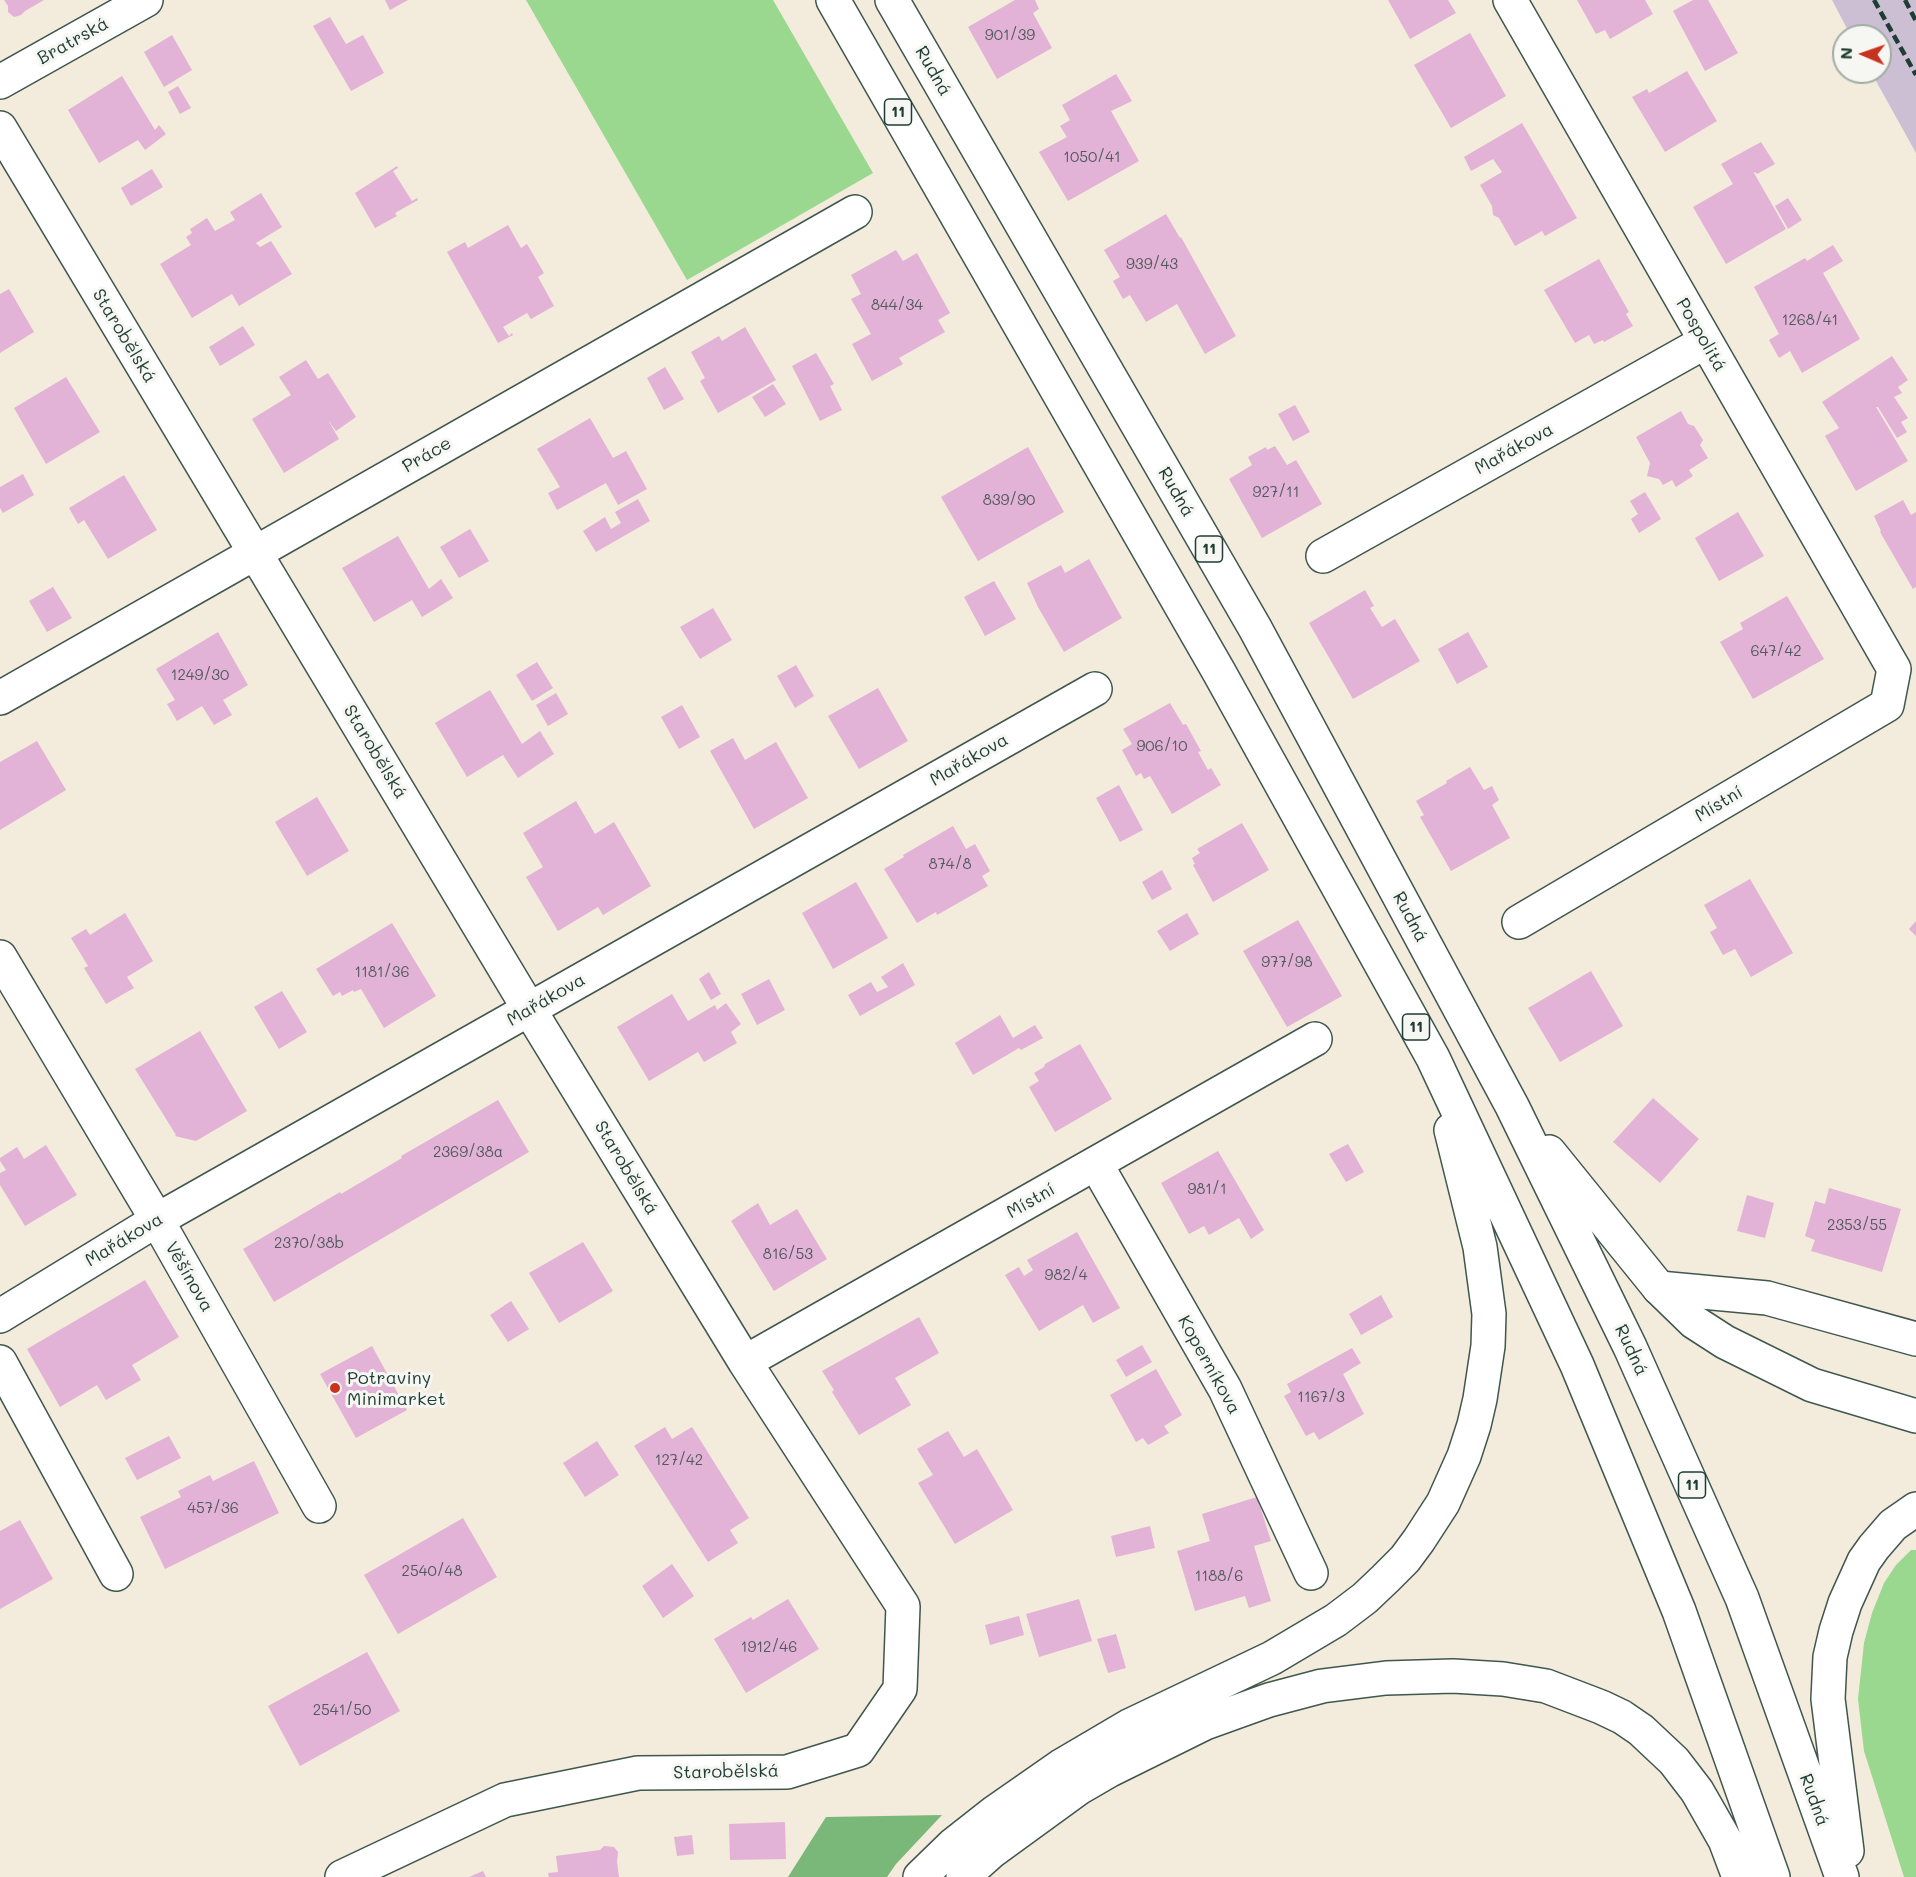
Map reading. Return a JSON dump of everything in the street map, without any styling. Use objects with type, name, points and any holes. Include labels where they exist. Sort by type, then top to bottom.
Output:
[{"type":"main road","name":"Bratrská","points":[[0,82],[146,0]]},
{"type":"main road","name":"11","points":[[833,0],[1219,672],[1433,1058],[1577,1365],[1679,1611],[1773,1877]]},
{"type":"main road","name":"Rudná","points":[[892,0],[1254,628],[1512,1106],[1630,1347],[1742,1598],[1842,1877]]},
{"type":"main road","name":"Pospolitá","points":[[1510,0],[1893,669]]},
{"type":"main road","name":"Starobělská","points":[[0,128],[529,1010],[745,1362],[903,1606],[900,1689],[858,1750],[787,1772],[638,1773],[505,1800],[342,1877]]},
{"type":"main road","name":"Práce","points":[[0,698],[855,212]]},
{"type":"main road","name":"Mařákova","points":[[1323,556],[1706,342]]},
{"type":"main road","name":"Místní","points":[[1520,922],[1887,705],[1893,669]]},
{"type":"main road","name":"Mařákova","points":[[0,1316],[157,1220],[1095,689]]},
{"type":"main road","name":"Věšínova","points":[[0,957],[157,1220],[319,1506]]},
{"type":"main road","name":"Místní","points":[[745,1362],[1315,1039]]},
{"type":"main road","points":[[920,1877],[953,1845],[995,1812],[1061,1766],[1129,1726],[1272,1658],[1335,1620],[1385,1580],[1405,1559],[1433,1521],[1455,1478],[1474,1425],[1485,1373],[1489,1314],[1480,1247],[1433,1058]]},
{"type":"main road","points":[[1512,1106],[1659,1288],[1694,1322],[1725,1342],[1812,1385],[1916,1416]]},
{"type":"main road","name":"Koperníkova","points":[[1096,1164],[1225,1389],[1311,1573]]},
{"type":"main road","points":[[1659,1288],[1767,1298],[1916,1339]]},
{"type":"main road","points":[[0,1362],[116,1574]]},
{"type":"main road","points":[[1850,1877],[1828,1699],[1830,1657],[1845,1603],[1864,1561],[1893,1526],[1916,1509]]},
{"type":"main road","points":[[963,1877],[1006,1840],[1079,1788],[1205,1723],[1269,1700],[1322,1686],[1386,1678],[1453,1676],[1503,1679],[1546,1686],[1590,1702],[1632,1723],[1682,1770],[1697,1791],[1725,1840],[1739,1877]]},
{"type":"shaded area","points":[[1832,0],[1916,0],[1916,153],[1878,84],[1892,84],[1892,24],[1845,24]]},
{"type":"green space","points":[[526,0],[773,0],[873,173],[687,280]]},
{"type":"green space","points":[[1911,1550],[1916,1550],[1916,1877],[1904,1877],[1864,1751],[1858,1699],[1864,1643],[1872,1613],[1884,1583],[1896,1565]]},
{"type":"green space","points":[[942,1815],[896,1864],[887,1877],[788,1877],[826,1817]]},
{"type":"building","points":[[4,0],[44,0],[14,17],[8,12],[8,6]]},
{"type":"building","points":[[385,0],[408,0],[390,10]]},
{"type":"building","points":[[1015,0],[1035,0],[1039,9],[1033,13],[1052,48],[997,79],[968,27]]},
{"type":"building","points":[[1388,0],[1448,0],[1456,13],[1410,39]]},
{"type":"building","points":[[1577,0],[1645,0],[1653,14],[1610,39],[1605,30],[1596,34]]},
{"type":"building","points":[[1693,0],[1708,0],[1738,53],[1705,71],[1673,11]]},
{"type":"building","points":[[330,17],[346,44],[363,35],[384,73],[351,91],[313,26]]},
{"type":"building","points":[[1470,33],[1506,96],[1451,128],[1414,65]]},
{"type":"building","points":[[172,35],[192,70],[164,87],[144,52]]},
{"type":"building","points":[[1687,71],[1717,121],[1665,152],[1632,97],[1647,89],[1649,93]]},
{"type":"building","points":[[1116,74],[1132,101],[1111,111],[1139,161],[1068,201],[1039,152],[1067,137],[1060,126],[1070,120],[1062,105]]},
{"type":"building","points":[[122,76],[155,130],[159,125],[166,134],[145,150],[138,140],[99,163],[68,110]]},
{"type":"building","points":[[178,86],[191,108],[180,114],[168,92]]},
{"type":"building","points":[[1522,123],[1577,218],[1545,236],[1542,231],[1515,246],[1499,218],[1493,215],[1492,206],[1480,185],[1502,172],[1493,159],[1471,171],[1464,157]]},
{"type":"building","points":[[1761,142],[1775,164],[1757,174],[1754,173],[1786,229],[1726,264],[1693,207],[1733,184],[1721,164]]},
{"type":"building","points":[[397,166],[398,168],[393,171],[412,201],[417,198],[418,200],[395,213],[397,216],[375,228],[355,193]]},
{"type":"building","points":[[152,169],[163,187],[131,206],[121,188]]},
{"type":"building","points":[[261,193],[282,227],[256,243],[260,247],[271,241],[292,274],[239,306],[232,294],[192,318],[160,264],[191,245],[186,237],[192,233],[190,229],[207,218],[215,231],[235,220],[230,212]]},
{"type":"building","points":[[1788,198],[1802,220],[1788,229],[1775,206]]},
{"type":"building","points":[[1166,214],[1236,336],[1205,354],[1177,304],[1146,322],[1130,295],[1123,299],[1113,281],[1120,277],[1104,250]]},
{"type":"building","points":[[508,225],[521,248],[527,244],[544,273],[538,277],[554,306],[531,319],[527,313],[503,327],[509,336],[512,333],[513,335],[498,343],[447,252],[465,242],[468,248]]},
{"type":"building","points":[[1833,245],[1843,261],[1823,273],[1860,339],[1802,373],[1790,351],[1779,358],[1769,340],[1779,334],[1754,287],[1805,258],[1807,261]]},
{"type":"building","points":[[896,250],[903,261],[917,253],[950,313],[938,320],[945,332],[899,358],[903,364],[872,381],[852,344],[871,334],[851,299],[861,294],[851,275]]},
{"type":"building","points":[[1599,259],[1629,312],[1626,314],[1633,326],[1604,342],[1603,340],[1594,344],[1589,335],[1575,343],[1544,290]]},
{"type":"building","points":[[9,289],[34,332],[0,353],[0,294]]},
{"type":"building","points":[[243,326],[255,345],[220,366],[209,347]]},
{"type":"building","points":[[745,327],[776,380],[718,413],[700,381],[705,378],[691,352],[719,336],[722,341]]},
{"type":"building","points":[[816,353],[834,384],[830,386],[842,410],[820,421],[792,366]]},
{"type":"building","points":[[1892,356],[1908,380],[1898,387],[1902,393],[1894,397],[1908,418],[1901,422],[1907,432],[1897,438],[1876,407],[1908,461],[1856,491],[1825,436],[1839,428],[1822,402]]},
{"type":"building","points":[[306,360],[318,379],[328,373],[356,417],[336,431],[328,420],[339,439],[284,473],[252,419],[291,395],[279,377]]},
{"type":"building","points":[[665,367],[684,399],[664,410],[647,378]]},
{"type":"building","points":[[66,377],[100,432],[46,464],[14,408]]},
{"type":"building","points":[[773,384],[786,404],[765,417],[752,397]]},
{"type":"building","points":[[1295,405],[1310,432],[1293,441],[1278,414]]},
{"type":"building","points":[[1681,411],[1688,424],[1694,426],[1703,440],[1700,445],[1708,458],[1689,470],[1693,476],[1676,487],[1672,480],[1663,485],[1659,479],[1647,476],[1650,463],[1636,437]]},
{"type":"building","points":[[590,418],[613,458],[626,451],[647,489],[618,505],[606,483],[557,510],[548,493],[560,487],[537,449]]},
{"type":"building","points":[[1275,446],[1287,465],[1296,460],[1322,504],[1262,538],[1229,479],[1252,465],[1248,457],[1266,447],[1267,450]]},
{"type":"building","points":[[1028,447],[1064,512],[978,561],[941,497]]},
{"type":"building","points":[[23,474],[34,495],[3,513],[0,508],[0,487]]},
{"type":"building","points":[[124,475],[157,530],[108,559],[84,520],[78,524],[69,508]]},
{"type":"building","points":[[1645,492],[1661,519],[1639,533],[1631,519],[1638,514],[1630,501]]},
{"type":"building","points":[[638,499],[650,521],[596,552],[583,531],[605,517],[611,529],[621,523],[615,512]]},
{"type":"building","points":[[1903,500],[1911,515],[1916,512],[1916,587],[1913,589],[1880,532],[1874,516]]},
{"type":"building","points":[[1738,512],[1764,556],[1719,581],[1695,538]]},
{"type":"building","points":[[470,529],[489,561],[459,578],[440,547]]},
{"type":"building","points":[[398,536],[429,589],[441,579],[453,598],[422,617],[412,600],[374,622],[342,568]]},
{"type":"building","points":[[1089,559],[1122,618],[1064,652],[1027,583],[1061,565],[1065,573]]},
{"type":"building","points":[[994,581],[1016,619],[985,636],[964,597]]},
{"type":"building","points":[[53,587],[72,618],[47,632],[29,601]]},
{"type":"building","points":[[1365,590],[1374,606],[1370,608],[1382,627],[1395,619],[1420,661],[1353,699],[1309,623]]},
{"type":"building","points":[[1787,596],[1824,659],[1753,699],[1720,642],[1743,629],[1740,623]]},
{"type":"building","points":[[713,608],[732,640],[700,659],[680,627]]},
{"type":"building","points":[[218,632],[248,685],[223,700],[232,715],[214,725],[202,706],[177,721],[167,704],[175,700],[156,669]]},
{"type":"building","points":[[1468,632],[1488,667],[1457,684],[1438,649]]},
{"type":"building","points":[[537,662],[553,688],[532,701],[516,675]]},
{"type":"building","points":[[796,665],[814,696],[795,708],[777,676]]},
{"type":"building","points":[[878,688],[908,741],[859,769],[828,716]]},
{"type":"building","points":[[490,690],[522,744],[540,731],[554,754],[518,778],[503,755],[467,777],[435,723]]},
{"type":"building","points":[[556,693],[568,714],[548,726],[536,705]]},
{"type":"building","points":[[1170,703],[1183,725],[1186,724],[1201,751],[1198,752],[1208,770],[1211,768],[1221,785],[1172,814],[1150,776],[1144,779],[1141,773],[1136,776],[1122,750],[1132,744],[1123,729]]},
{"type":"building","points":[[682,705],[700,737],[679,749],[661,717]]},
{"type":"building","points":[[733,738],[745,760],[776,742],[808,798],[754,829],[710,751]]},
{"type":"building","points":[[37,741],[66,790],[0,830],[0,762]]},
{"type":"building","points":[[1470,767],[1484,790],[1492,786],[1499,800],[1492,805],[1510,838],[1451,871],[1420,817],[1424,815],[1416,801]]},
{"type":"building","points":[[1119,785],[1143,830],[1120,842],[1096,798]]},
{"type":"building","points":[[317,797],[349,851],[307,876],[275,822]]},
{"type":"building","points":[[576,801],[595,834],[614,822],[651,886],[603,915],[598,907],[558,931],[526,877],[543,867],[523,833]]},
{"type":"building","points":[[1242,823],[1269,870],[1213,902],[1193,865],[1195,864],[1192,858],[1200,853],[1197,849]]},
{"type":"building","points":[[953,826],[966,849],[975,844],[990,871],[982,876],[988,886],[937,915],[936,912],[917,923],[884,869],[904,857],[903,855]]},
{"type":"building","points":[[1162,870],[1172,889],[1152,900],[1142,882]]},
{"type":"building","points":[[1750,879],[1793,953],[1751,977],[1735,949],[1723,955],[1710,932],[1717,928],[1704,905]]},
{"type":"building","points":[[856,882],[888,938],[833,969],[802,913]]},
{"type":"building","points":[[125,913],[153,961],[127,977],[134,988],[106,1004],[84,968],[88,966],[71,938],[86,929],[90,935]]},
{"type":"building","points":[[1187,913],[1199,934],[1170,951],[1157,931]]},
{"type":"building","points":[[1298,920],[1342,996],[1287,1027],[1243,951]]},
{"type":"building","points":[[1916,921],[1916,936],[1909,929]]},
{"type":"building","points":[[392,923],[436,996],[384,1028],[361,989],[354,992],[353,990],[342,996],[340,992],[333,996],[316,969]]},
{"type":"building","points":[[903,963],[915,985],[860,1016],[848,995],[871,982],[877,992],[888,987],[881,977]]},
{"type":"building","points":[[1591,971],[1623,1026],[1560,1062],[1528,1008]]},
{"type":"building","points":[[709,972],[721,994],[711,1000],[699,979]]},
{"type":"building","points":[[769,979],[785,1010],[757,1025],[741,994]]},
{"type":"building","points":[[282,991],[307,1032],[279,1049],[254,1007]]},
{"type":"building","points":[[672,994],[688,1021],[715,1005],[717,1010],[726,1003],[741,1024],[731,1032],[737,1043],[704,1062],[698,1052],[649,1081],[617,1027]]},
{"type":"building","points":[[1000,1015],[1013,1038],[1035,1025],[1043,1038],[1021,1050],[1019,1048],[973,1075],[955,1043]]},
{"type":"building","points":[[200,1031],[247,1111],[196,1141],[175,1136],[135,1069]]},
{"type":"building","points":[[1080,1044],[1112,1099],[1055,1132],[1029,1087],[1039,1081],[1034,1073]]},
{"type":"building","points":[[1653,1098],[1699,1139],[1660,1183],[1613,1142]]},
{"type":"building","points":[[498,1100],[529,1152],[274,1302],[243,1249],[340,1192],[341,1194]]},
{"type":"building","points":[[1348,1144],[1364,1172],[1346,1182],[1329,1154]]},
{"type":"building","points":[[46,1145],[77,1195],[25,1226],[0,1185],[0,1173],[6,1170],[0,1158],[17,1147],[24,1159]]},
{"type":"building","points":[[1218,1151],[1264,1230],[1251,1239],[1239,1218],[1209,1235],[1204,1226],[1189,1234],[1161,1183]]},
{"type":"building","points":[[1829,1188],[1901,1209],[1882,1272],[1811,1251],[1815,1240],[1805,1236],[1815,1201],[1825,1204]]},
{"type":"building","points":[[1747,1195],[1774,1203],[1765,1238],[1737,1231]]},
{"type":"building","points":[[758,1203],[770,1225],[797,1209],[827,1259],[774,1291],[731,1221]]},
{"type":"building","points":[[1077,1232],[1120,1308],[1093,1323],[1083,1305],[1039,1331],[1005,1275],[1019,1267],[1024,1276],[1033,1270],[1027,1260]]},
{"type":"building","points":[[583,1242],[613,1291],[559,1323],[529,1273]]},
{"type":"building","points":[[145,1280],[179,1337],[132,1365],[141,1380],[106,1400],[97,1385],[60,1407],[27,1349]]},
{"type":"building","points":[[1381,1295],[1393,1317],[1361,1335],[1349,1314]]},
{"type":"building","points":[[511,1301],[529,1329],[508,1342],[490,1315]]},
{"type":"building","points":[[919,1317],[939,1353],[895,1378],[911,1405],[859,1435],[832,1392],[834,1390],[822,1371]]},
{"type":"building","points":[[1142,1345],[1152,1362],[1126,1377],[1116,1360]]},
{"type":"building","points":[[372,1346],[407,1410],[356,1438],[320,1374]]},
{"type":"building","points":[[1352,1348],[1361,1363],[1343,1374],[1364,1414],[1319,1440],[1314,1432],[1306,1436],[1284,1396],[1291,1392],[1287,1384]]},
{"type":"building","points":[[1156,1369],[1182,1415],[1164,1426],[1169,1433],[1148,1445],[1143,1438],[1136,1442],[1110,1395]]},
{"type":"building","points":[[665,1427],[672,1439],[692,1427],[749,1518],[730,1530],[738,1543],[708,1562],[634,1446]]},
{"type":"building","points":[[948,1431],[964,1457],[977,1449],[1013,1510],[955,1544],[918,1483],[933,1475],[917,1449]]},
{"type":"building","points":[[169,1436],[181,1458],[137,1480],[125,1458]]},
{"type":"building","points":[[597,1441],[619,1475],[585,1497],[563,1463]]},
{"type":"building","points":[[254,1461],[279,1513],[165,1569],[140,1517],[181,1497],[178,1491],[210,1475],[213,1481]]},
{"type":"building","points":[[1257,1497],[1271,1541],[1254,1546],[1271,1601],[1249,1608],[1245,1596],[1195,1611],[1177,1551],[1210,1541],[1202,1514]]},
{"type":"building","points":[[463,1518],[497,1577],[398,1634],[364,1575]]},
{"type":"building","points":[[20,1520],[53,1579],[0,1609],[0,1531]]},
{"type":"building","points":[[1150,1526],[1155,1548],[1116,1557],[1111,1536]]},
{"type":"building","points":[[672,1564],[694,1596],[663,1618],[642,1586]]},
{"type":"building","points":[[788,1599],[819,1649],[746,1693],[714,1639],[751,1617],[753,1620]]},
{"type":"building","points":[[1079,1599],[1092,1641],[1039,1657],[1026,1614]]},
{"type":"building","points":[[1019,1616],[1024,1635],[990,1645],[985,1625]]},
{"type":"building","points":[[1116,1634],[1126,1668],[1108,1673],[1097,1639]]},
{"type":"building","points":[[367,1652],[400,1711],[300,1766],[268,1706]]},
{"type":"building","points":[[785,1822],[786,1859],[730,1860],[729,1824]]},
{"type":"building","points":[[692,1835],[694,1854],[677,1856],[674,1837]]},
{"type":"building","points":[[604,1846],[614,1847],[618,1852],[619,1877],[549,1877],[548,1873],[558,1872],[556,1856],[600,1850]]},
{"type":"building","points":[[483,1871],[486,1877],[469,1877]]},
{"type":"railway","points":[[1874,0],[1916,75]]},
{"type":"railway","points":[[1905,0],[1916,21]]},
{"type":"place","name":"Potraviny Minimarket","points":[[335,1388]]}]
